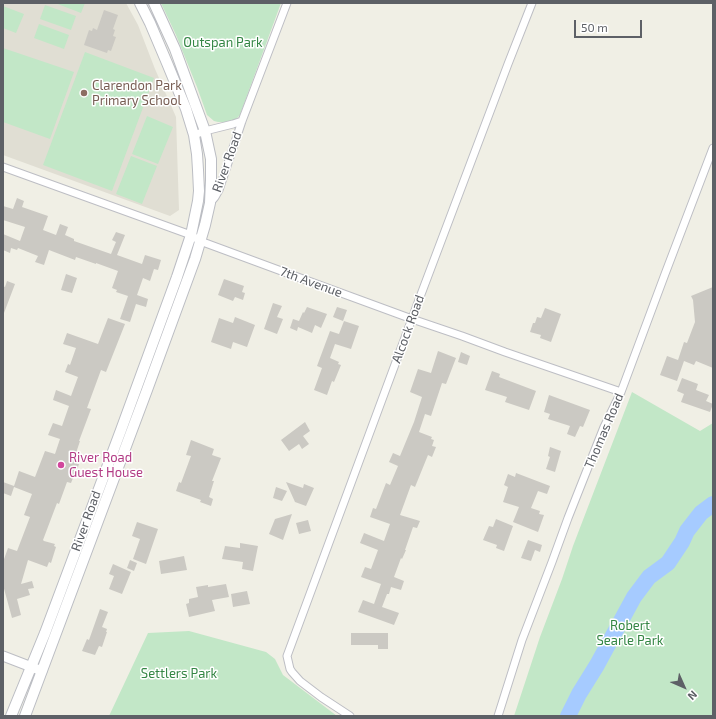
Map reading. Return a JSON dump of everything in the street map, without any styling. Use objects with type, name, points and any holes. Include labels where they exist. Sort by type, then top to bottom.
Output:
[{"type":"main road","name":"River Road","points":[[11,716],[45,633],[191,235],[199,191],[198,159],[194,135],[186,109],[176,82],[140,3]]},
{"type":"main road","name":"River Road","points":[[25,716],[195,258],[210,203],[211,159],[205,131],[175,48],[154,3]]},
{"type":"main road","points":[[136,387],[147,390]]},
{"type":"main road","points":[[95,498],[105,502]]},
{"type":"street","name":"River Road","points":[[210,203],[219,190],[242,121],[287,3]]},
{"type":"street","name":"Alcock Road","points":[[350,716],[300,681],[292,672],[287,656],[412,319],[532,3]]},
{"type":"street","name":"River Road","points":[[194,135],[242,121]]},
{"type":"street","name":"Thomas Road","points":[[498,716],[522,640],[568,518],[604,427],[621,392],[713,148]]},
{"type":"street","name":"7th Avenue","points":[[3,167],[191,235],[200,241],[412,319],[621,392]]},
{"type":"street","points":[[3,656],[42,671]]},
{"type":"shaded area","name":"Clarendon Park Primary School","points":[[3,3],[126,3],[138,25],[176,117],[179,210],[170,216],[3,155]]},
{"type":"green space","points":[[55,3],[85,3],[81,13]]},
{"type":"green space","name":"Outspan Park","points":[[161,3],[281,3],[240,115],[235,120],[218,122],[214,121],[207,115],[176,35]]},
{"type":"green space","points":[[45,5],[76,16],[71,30],[40,19]]},
{"type":"green space","points":[[3,6],[24,14],[16,33],[3,28]]},
{"type":"green space","points":[[39,24],[69,35],[64,49],[34,38]]},
{"type":"green space","points":[[3,48],[74,72],[50,139],[3,122]]},
{"type":"green space","points":[[85,52],[154,78],[112,191],[43,165]]},
{"type":"green space","points":[[147,116],[173,127],[158,164],[132,154]]},
{"type":"green space","points":[[131,156],[157,166],[142,204],[116,194]]},
{"type":"green space","name":"Robert Searle Park","points":[[632,392],[700,431],[713,423],[713,716],[514,716],[540,637],[573,546]]},
{"type":"green space","name":"Settlers Park","points":[[189,631],[266,652],[275,659],[283,675],[337,716],[109,716],[148,633]]},
{"type":"building","name":"Clarendon Park Primary School","points":[[104,10],[118,15],[113,29],[115,30],[113,36],[116,37],[111,51],[108,50],[107,53],[84,45],[89,30],[92,31],[93,28],[97,30]]},
{"type":"building","points":[[17,198],[24,201],[22,207],[48,216],[43,230],[56,235],[60,224],[68,227],[65,235],[74,239],[74,241],[111,254],[116,242],[112,240],[116,232],[125,235],[117,255],[142,264],[145,255],[161,260],[158,270],[154,269],[150,281],[143,278],[137,295],[148,299],[146,307],[136,304],[130,322],[120,319],[128,296],[116,292],[117,290],[112,288],[118,271],[76,257],[75,260],[49,250],[44,265],[35,262],[38,256],[18,248],[17,250],[11,248],[10,253],[3,250],[3,234],[20,241],[25,227],[3,220],[3,206],[13,209]]},
{"type":"building","points":[[66,274],[77,278],[72,293],[61,290]]},
{"type":"building","points":[[224,279],[244,286],[242,292],[245,293],[243,300],[235,297],[233,301],[218,295]]},
{"type":"building","points":[[7,281],[15,284],[4,313],[3,286],[5,287]]},
{"type":"building","points":[[713,287],[713,368],[696,361],[694,365],[684,361],[677,381],[660,375],[667,356],[678,360],[684,342],[687,343],[695,322],[693,300],[691,296]]},
{"type":"building","points":[[273,303],[282,306],[277,317],[283,319],[277,334],[264,329]]},
{"type":"building","points":[[307,307],[327,314],[321,328],[315,325],[312,333],[298,327],[297,331],[290,328],[293,319],[299,321]]},
{"type":"building","points":[[337,307],[347,310],[343,321],[333,317]]},
{"type":"building","points":[[545,308],[561,314],[551,342],[540,338],[541,335],[530,332],[533,323],[535,323],[537,317],[541,318]]},
{"type":"building","points":[[235,317],[255,325],[247,347],[233,342],[231,349],[211,342],[219,318],[233,323]]},
{"type":"building","points":[[108,318],[125,324],[106,372],[101,370],[87,408],[91,409],[74,459],[78,460],[77,464],[79,464],[76,473],[71,483],[67,482],[59,504],[57,503],[43,540],[55,544],[54,546],[56,547],[51,563],[49,562],[47,567],[28,560],[21,584],[32,581],[34,588],[28,589],[30,595],[17,599],[21,615],[12,618],[3,585],[3,562],[8,548],[17,551],[30,517],[24,515],[32,494],[14,487],[11,496],[3,493],[3,482],[14,486],[19,471],[35,477],[45,451],[55,454],[60,439],[48,435],[53,423],[62,426],[69,406],[53,400],[56,390],[71,396],[78,377],[65,372],[68,364],[70,365],[76,348],[63,344],[67,333],[98,344]]},
{"type":"building","points":[[344,321],[359,326],[351,349],[335,344],[330,358],[339,362],[338,364],[341,365],[334,382],[332,381],[327,395],[314,390],[322,368],[317,366],[330,331],[339,334]]},
{"type":"building","points":[[438,351],[456,358],[446,384],[442,383],[431,416],[425,414],[419,432],[432,437],[431,439],[434,440],[432,446],[436,447],[432,457],[428,455],[415,487],[411,485],[400,515],[420,521],[417,528],[413,527],[406,550],[402,559],[401,558],[394,577],[404,581],[401,590],[391,587],[382,607],[399,613],[394,625],[358,612],[363,600],[374,604],[381,584],[361,577],[365,567],[371,569],[378,550],[360,543],[364,533],[384,541],[390,524],[370,517],[373,508],[376,509],[386,483],[390,485],[398,466],[389,462],[393,453],[400,456],[414,422],[422,397],[410,392],[418,369],[431,373]]},
{"type":"building","points":[[461,352],[470,356],[467,365],[458,362]]},
{"type":"building","points":[[492,371],[500,374],[499,377],[536,391],[529,410],[505,402],[507,397],[485,390]]},
{"type":"building","points":[[682,378],[698,384],[696,390],[709,395],[706,401],[713,404],[710,412],[681,402],[684,394],[677,391]]},
{"type":"building","points":[[549,395],[590,410],[583,427],[580,426],[575,437],[567,434],[570,426],[548,419],[550,414],[544,412]]},
{"type":"building","points":[[305,422],[310,431],[303,436],[309,444],[302,449],[299,444],[289,451],[281,440]]},
{"type":"building","points":[[191,440],[214,449],[212,455],[221,458],[212,481],[214,481],[209,497],[213,499],[211,506],[200,502],[201,500],[176,491],[179,482],[181,483],[191,456],[186,455]]},
{"type":"building","points":[[550,447],[561,451],[555,472],[546,469],[550,457],[548,456]]},
{"type":"building","points":[[516,473],[550,486],[547,494],[538,491],[531,508],[540,511],[539,514],[544,515],[538,532],[513,522],[519,507],[503,502],[508,487],[504,485],[508,474],[515,477]]},
{"type":"building","points":[[286,482],[303,488],[304,484],[314,488],[306,506],[295,502]]},
{"type":"building","points":[[276,487],[287,491],[282,501],[273,498]]},
{"type":"building","points":[[292,514],[283,540],[269,534],[275,519]]},
{"type":"building","points":[[496,519],[513,526],[504,551],[496,548],[497,545],[483,540],[489,526],[493,527]]},
{"type":"building","points":[[308,520],[311,531],[299,534],[296,523]]},
{"type":"building","points":[[137,522],[158,529],[146,564],[133,559],[140,539],[132,536]]},
{"type":"building","points":[[528,540],[542,545],[540,552],[535,550],[531,561],[521,558]]},
{"type":"building","points":[[240,543],[258,546],[253,571],[242,569],[243,562],[222,559],[225,546],[240,548]]},
{"type":"building","points":[[184,556],[187,570],[161,574],[159,561]]},
{"type":"building","points":[[130,560],[137,563],[134,571],[127,568]]},
{"type":"building","points":[[113,564],[131,572],[122,594],[109,589],[114,576],[109,574]]},
{"type":"building","points":[[226,584],[229,597],[212,600],[215,611],[189,617],[186,604],[189,603],[189,599],[198,597],[196,587]]},
{"type":"building","points":[[247,591],[250,604],[233,607],[231,594]]},
{"type":"building","points":[[100,609],[108,612],[102,627],[107,629],[107,632],[102,647],[99,646],[95,655],[82,651],[87,639],[89,640]]},
{"type":"building","points":[[351,633],[388,633],[388,649],[378,649],[378,645],[351,645]]},
{"type":"waterway","points":[[568,716],[634,597],[649,577],[668,563],[682,542],[687,531],[701,513],[713,504]]},
{"type":"place","name":"Clarendon Park Primary School","points":[[84,93]]},
{"type":"place","name":"River Road Guest House","points":[[61,465]]}]
